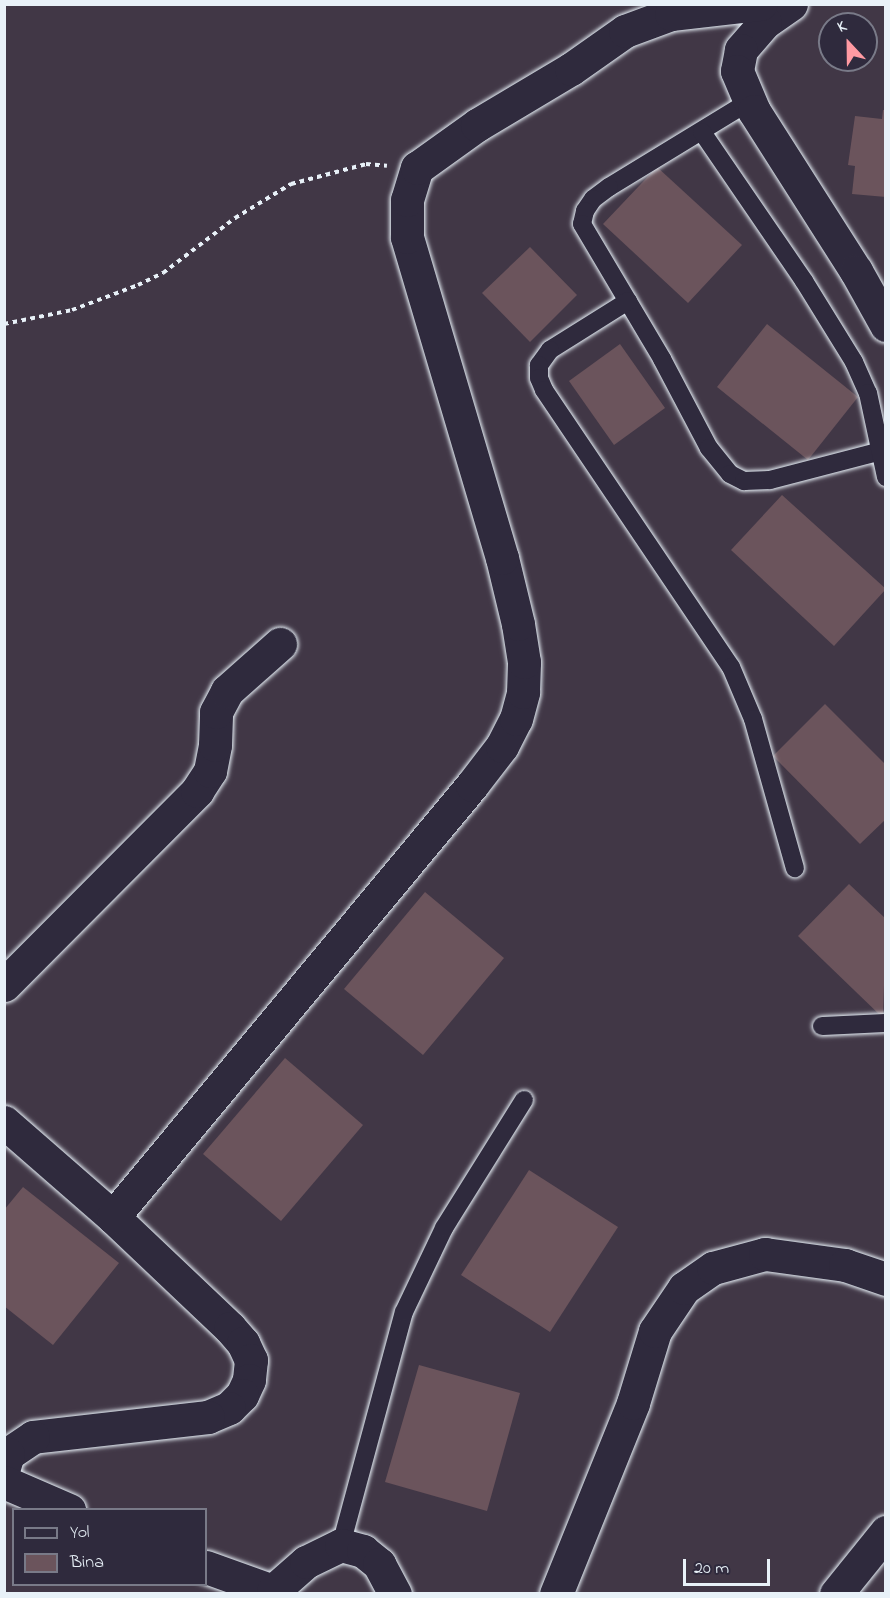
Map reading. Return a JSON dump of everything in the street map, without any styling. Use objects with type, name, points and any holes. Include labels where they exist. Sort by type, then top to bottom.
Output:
[{"type":"street","points":[[113,1217],[464,794],[502,746],[516,719],[523,692],[524,672],[518,624],[502,558],[407,237],[407,200],[417,168],[477,125],[571,69],[625,31],[671,14],[760,4]]},
{"type":"street","points":[[791,4],[765,22],[741,50],[737,71],[750,101],[856,271],[885,325]]},
{"type":"street","points":[[4,985],[197,791],[210,771],[215,745],[216,712],[227,691],[280,644]]},
{"type":"street","points":[[4,1122],[113,1217],[243,1343],[251,1360],[249,1380],[242,1395],[229,1408],[208,1417],[33,1437],[8,1454],[4,1467]]},
{"type":"street","points":[[556,1593],[633,1403],[656,1330],[684,1288],[713,1268],[765,1254],[845,1265],[885,1279]]},
{"type":"street","points":[[4,1482],[67,1508]]},
{"type":"street","points":[[836,1593],[885,1532]]},
{"type":"street","points":[[207,1567],[273,1591],[306,1562],[341,1545],[363,1551],[379,1564],[395,1593]]},
{"type":"lane","points":[[750,101],[609,187],[593,199],[585,211],[582,224],[628,301],[709,447],[730,474],[744,481],[770,480],[880,451]]},
{"type":"lane","points":[[702,132],[804,281],[854,362],[868,393],[885,477]]},
{"type":"lane","points":[[628,301],[550,350],[539,365],[539,378],[544,390],[731,667],[753,719],[795,868]]},
{"type":"lane","points":[[822,1026],[885,1023]]},
{"type":"lane","points":[[341,1545],[404,1312],[444,1228],[524,1100]]},
{"type":"path","points":[[4,324],[72,310],[163,273],[235,218],[291,184],[366,164],[417,168]]},
{"type":"building","points":[[883,110],[886,110],[886,197],[852,194],[855,166],[848,165],[855,116],[882,119]]},
{"type":"building","points":[[657,167],[742,245],[688,303],[603,224]]},
{"type":"building","points":[[530,247],[577,295],[530,342],[482,293]]},
{"type":"building","points":[[767,324],[858,397],[808,460],[717,387]]},
{"type":"building","points":[[620,344],[665,408],[614,445],[569,381]]},
{"type":"building","points":[[782,495],[886,589],[834,646],[731,550]]},
{"type":"building","points":[[825,704],[886,765],[886,819],[860,844],[773,756]]},
{"type":"building","points":[[849,884],[886,919],[883,1018],[798,936]]},
{"type":"building","points":[[425,892],[504,958],[423,1055],[344,989]]},
{"type":"building","points":[[285,1058],[363,1125],[281,1221],[203,1154]]},
{"type":"building","points":[[529,1170],[618,1227],[550,1332],[461,1275]]},
{"type":"building","points":[[23,1187],[119,1263],[53,1345],[4,1306],[4,1210]]},
{"type":"building","points":[[419,1365],[520,1393],[487,1511],[385,1482]]}]
